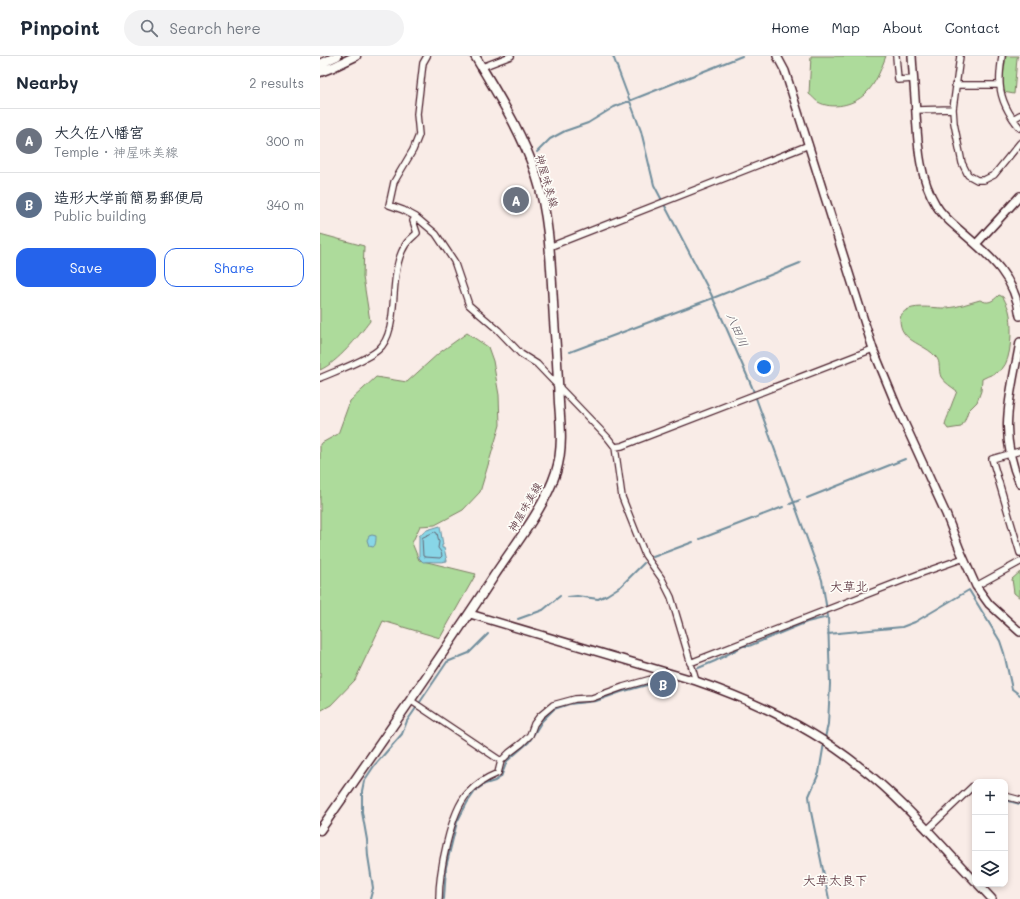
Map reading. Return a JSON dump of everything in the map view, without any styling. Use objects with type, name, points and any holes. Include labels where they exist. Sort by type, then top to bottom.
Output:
[{"type":"main road","points":[[320,64],[337,56]]},
{"type":"main road","points":[[320,72],[356,56]]},
{"type":"main road","name":"神屋味美線","points":[[320,830],[470,614],[545,499],[556,472],[561,441],[559,387],[549,247],[541,193],[532,164],[519,132],[475,56]]},
{"type":"street","points":[[428,56],[423,63],[417,114],[419,135],[394,182],[389,205],[416,217],[436,234],[454,261],[469,305],[498,330],[521,354],[537,364],[615,447],[622,497],[645,555],[662,579],[671,597],[696,681]]},
{"type":"street","points":[[482,67],[511,56]]},
{"type":"street","points":[[777,56],[785,71],[873,349],[897,407],[946,514],[976,586],[989,604],[1020,632]]},
{"type":"street","points":[[896,56],[898,80],[914,79]]},
{"type":"street","points":[[912,56],[921,166],[927,188],[936,206],[952,223],[998,265],[1005,274],[1017,299],[1020,316]]},
{"type":"street","points":[[960,56],[953,109],[954,123],[962,164],[968,175],[977,180],[984,180],[994,175],[1020,143]]},
{"type":"street","points":[[1002,56],[1000,85],[1004,100],[1013,119],[1020,128]]},
{"type":"street","points":[[955,85],[1000,85]]},
{"type":"street","points":[[916,110],[953,109]]},
{"type":"street","points":[[1013,119],[1020,115]]},
{"type":"street","points":[[549,247],[809,145]]},
{"type":"street","points":[[976,244],[1020,196]]},
{"type":"street","points":[[320,378],[377,351],[384,344],[389,334],[394,284],[398,266],[406,244],[417,233],[413,220],[416,217]]},
{"type":"street","points":[[1020,342],[1017,377],[1007,416],[1010,454],[1020,484]]},
{"type":"street","points":[[615,447],[622,446],[873,349]]},
{"type":"street","points":[[1020,451],[992,459],[1020,553]]},
{"type":"street","points":[[690,663],[964,558]]},
{"type":"street","points":[[976,586],[1020,562]]},
{"type":"street","points":[[470,614],[696,681],[728,692],[778,714],[819,737],[860,766],[904,806],[972,878]]},
{"type":"street","points":[[439,899],[441,868],[454,818],[466,794],[480,782],[498,773],[501,761],[509,752],[530,735],[534,724],[540,716],[553,705],[575,699],[592,698],[655,678],[659,670]]},
{"type":"street","points":[[410,700],[501,761]]},
{"type":"street","points":[[927,830],[972,787]]},
{"type":"street","points":[[1008,797],[1020,800]]},
{"type":"street","points":[[981,887],[992,899]]},
{"type":"green space","points":[[811,56],[886,56],[875,81],[865,94],[855,101],[843,105],[830,106],[818,102],[809,94]]},
{"type":"green space","points":[[1006,56],[1018,56],[1014,94],[1003,92],[1003,75]]},
{"type":"green space","points":[[320,234],[364,246],[363,277],[370,321],[341,355],[320,370]]},
{"type":"green space","points":[[999,295],[1003,297],[1010,315],[1011,335],[1008,358],[1002,369],[982,379],[981,391],[977,402],[968,411],[961,427],[948,429],[945,423],[957,391],[941,377],[938,359],[928,350],[907,337],[904,333],[900,319],[902,313],[913,308],[920,307],[947,308],[980,300],[988,302],[992,301]]},
{"type":"green space","points":[[467,333],[488,347],[493,361],[499,395],[500,425],[480,492],[463,510],[435,525],[420,526],[412,543],[419,560],[476,574],[440,638],[383,621],[355,680],[331,705],[320,711],[320,444],[338,434],[350,401],[376,377],[407,382],[439,353]]},
{"type":"green space","points":[[1020,572],[1020,598],[1014,593],[1012,579]]},
{"type":"water","points":[[440,526],[443,545],[442,548],[444,548],[447,561],[423,562],[419,558],[419,536],[427,530]]},
{"type":"water","points":[[369,536],[376,536],[373,547],[369,546],[367,540]]},
{"type":"waterway","name":"八田川","points":[[613,56],[641,131],[654,185],[711,294],[752,387],[822,580],[828,617],[830,684],[828,724],[825,738]]},
{"type":"waterway","points":[[537,152],[550,139],[565,131],[588,123],[614,107],[742,56]]},
{"type":"waterway","points":[[570,352],[713,298],[800,263]]},
{"type":"waterway","points":[[807,498],[905,459]]},
{"type":"waterway","name":"八田川","points":[[790,504],[800,500]]},
{"type":"waterway","points":[[700,539],[783,507]]},
{"type":"waterway","points":[[653,557],[693,542]]},
{"type":"waterway","points":[[568,597],[577,596],[598,599],[607,595],[621,586],[644,563]]},
{"type":"waterway","points":[[828,634],[902,627],[915,622],[969,590],[1000,641],[1012,689],[1020,695]]},
{"type":"waterway","points":[[518,619],[543,610],[560,596]]},
{"type":"waterway","points":[[696,669],[743,646],[749,646],[807,622],[828,617]]},
{"type":"waterway","points":[[370,899],[373,888],[362,812],[362,791],[364,781],[374,766],[402,734],[407,721],[447,662],[469,653],[488,634]]},
{"type":"waterway","points":[[444,899],[446,867],[457,822],[467,803],[476,790],[501,777],[507,761],[529,742],[542,721],[554,709],[569,704],[596,701],[654,683]]},
{"type":"waterway","points":[[824,743],[819,773],[809,796],[829,899]]},
{"type":"waterway","points":[[1008,801],[1020,804]]},
{"type":"place","name":"大久佐八幡宮","points":[[516,200]]},
{"type":"place","name":"造形大学前簡易郵便局","points":[[663,684]]},
{"type":"district","name":"大草北","points":[[849,586]]},
{"type":"district","name":"大草太良下","points":[[835,880]]}]
